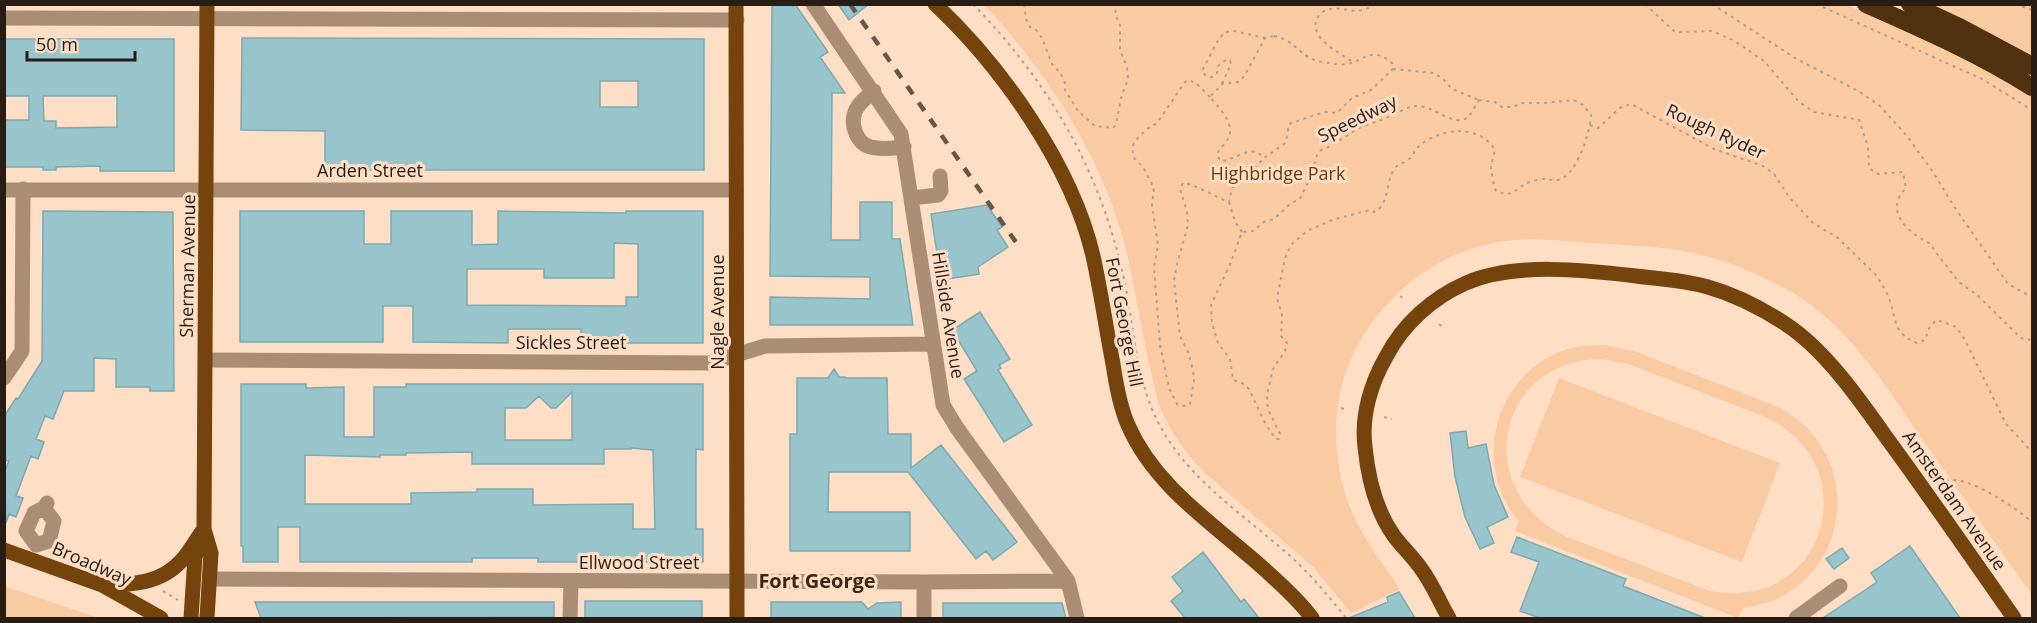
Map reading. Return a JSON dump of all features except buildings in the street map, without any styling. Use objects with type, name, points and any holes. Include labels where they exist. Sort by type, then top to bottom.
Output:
[{"type":"highway","points":[[1866,4],[1953,43],[1998,66],[2032,87]]},
{"type":"highway","points":[[1910,4],[1998,46],[2032,66]]},
{"type":"main road","name":"Nagle Avenue","points":[[736,4],[737,618]]},
{"type":"main road","name":"Fort George Hill","points":[[935,4],[971,41],[1007,86],[1044,143],[1072,194],[1092,255],[1117,388],[1128,425],[1151,464],[1178,496],[1256,561],[1302,605],[1312,618]]},
{"type":"main road","name":"Sherman Avenue","points":[[207,11],[204,529],[211,553],[207,618]]},
{"type":"main road","name":"Amsterdam Avenue","points":[[1449,618],[1431,583],[1394,536],[1374,495],[1364,444],[1368,400],[1377,373],[1401,332],[1431,304],[1467,282],[1501,273],[1556,269],[1597,271],[1673,280],[1708,287],[1752,303],[1790,327],[1829,363],[1863,405],[1927,492],[2014,618]]},
{"type":"main road","name":"Sherman Avenue","points":[[191,618],[195,557],[204,529]]},
{"type":"main road","points":[[102,585],[133,585],[169,572],[188,553],[204,529]]},
{"type":"main road","name":"Broadway","points":[[4,550],[33,552],[102,585],[161,618]]},
{"type":"street","name":"Hillside Avenue","points":[[813,4],[898,126],[904,147],[944,405],[957,428],[1068,581],[1077,618]]},
{"type":"street","points":[[4,18],[207,11],[737,20]]},
{"type":"street","points":[[874,92],[861,102],[855,112],[858,140],[871,147],[904,147]]},
{"type":"street","points":[[911,198],[938,195],[941,191],[940,176]]},
{"type":"street","points":[[4,378],[22,351],[23,189]]},
{"type":"street","name":"Arden Street","points":[[4,190],[736,190]]},
{"type":"street","name":"Sickles Street","points":[[206,360],[710,363],[765,346],[933,344]]},
{"type":"street","points":[[45,505],[54,520],[49,541],[33,552],[26,531],[34,513],[45,505]]},
{"type":"street","name":"Ellwood Street","points":[[210,579],[1068,581]]},
{"type":"street","points":[[570,618],[571,581]]},
{"type":"street","points":[[924,582],[924,618]]},
{"type":"street","points":[[1796,618],[1840,586]]},
{"type":"path","name":"Fort George Hill","points":[[973,4],[1002,36],[1051,101],[1087,165],[1101,197],[1118,254],[1144,382],[1157,421],[1168,441],[1194,474],[1284,550],[1346,618]]},
{"type":"path","points":[[1024,4],[1026,20],[1042,38],[1052,64],[1063,78],[1065,90],[1078,111],[1095,126],[1113,128],[1116,125],[1121,98],[1128,79],[1120,50],[1120,24],[1115,14],[1117,4]]},
{"type":"path","points":[[1353,62],[1321,39],[1316,23],[1319,14],[1328,9],[1365,11],[1374,4]]},
{"type":"path","points":[[1645,4],[1675,32],[1712,31],[1733,40],[1764,61],[1800,102],[1814,112],[1859,120],[1868,147],[1869,168],[1878,174],[1903,172],[1906,188],[1899,195],[1896,207],[1902,222],[1914,236],[1931,243],[1959,282],[1977,295],[2021,338],[2029,340],[2032,335]]},
{"type":"path","points":[[1712,4],[1795,58],[1860,92],[1880,106],[1933,172],[2008,284],[2032,297]]},
{"type":"path","points":[[1816,4],[1982,79],[2032,110]]},
{"type":"path","points":[[2015,4],[2032,10]]},
{"type":"path","points":[[1210,97],[1222,84],[1231,64],[1230,60],[1218,66],[1212,77],[1206,76],[1202,71],[1225,32],[1234,31],[1265,38],[1274,36],[1285,38],[1310,58],[1341,65],[1375,53],[1384,56],[1393,64],[1393,69]]},
{"type":"path","points":[[1222,84],[1230,85],[1239,82],[1265,38]]},
{"type":"path","points":[[1393,69],[1434,73],[1452,89],[1479,100],[1495,102],[1502,107],[1512,107],[1523,103],[1574,100],[1583,105],[1591,115],[1581,154],[1567,176],[1557,181],[1543,178],[1527,183],[1514,193],[1504,195],[1496,191],[1493,186],[1495,179],[1491,167],[1495,150],[1490,142],[1468,131],[1456,131],[1433,137],[1418,148],[1408,160],[1396,166],[1388,182],[1382,206],[1378,210],[1332,220],[1307,231],[1291,245],[1285,258],[1277,298],[1282,315],[1281,336],[1287,343],[1285,351],[1273,369],[1267,395],[1268,409],[1280,434],[1279,439],[1276,439],[1266,425],[1249,389],[1244,384],[1233,381],[1230,359],[1218,343],[1212,323],[1211,305],[1242,232],[1235,222],[1229,202],[1232,189],[1264,158],[1284,144],[1289,124],[1323,112],[1337,113],[1352,98],[1371,90],[1393,69]]},
{"type":"path","points":[[1229,202],[1191,184],[1183,183],[1180,189],[1187,212],[1188,225],[1176,264],[1174,281],[1176,309],[1180,336],[1188,352],[1194,381],[1190,404],[1184,406],[1177,404],[1169,388],[1160,345],[1154,267],[1158,245],[1152,205],[1154,188],[1143,166],[1134,158],[1132,147],[1147,129],[1157,123],[1185,82],[1189,80],[1197,84],[1210,97],[1230,125],[1231,132],[1227,141],[1217,154],[1220,161],[1233,159],[1243,152],[1253,151],[1262,154],[1264,158]]},
{"type":"path","name":"Speedway","points":[[1242,232],[1253,231],[1264,222],[1274,219],[1291,203],[1300,199],[1312,176],[1314,159],[1319,151],[1331,147],[1341,138],[1362,127],[1417,106],[1427,107],[1457,120],[1463,119],[1469,116],[1479,100]]},
{"type":"path","name":"Rough Ryder","points":[[1590,125],[1598,128],[1620,108],[1631,104],[1714,149],[1763,166],[1774,174],[1789,197],[1813,224],[1838,238],[1877,276],[1889,297],[1897,327],[1906,338],[1917,343],[1925,340],[1930,326],[1937,320],[1956,327],[1965,340],[2006,424],[2032,452]]},
{"type":"path","points":[[1400,296],[1404,299]]},
{"type":"path","points":[[1439,324],[1444,328]]},
{"type":"path","points":[[1384,417],[1392,419]]},
{"type":"path","points":[[1946,482],[1953,479],[1982,489],[2032,522]]},
{"type":"path","points":[[160,588],[181,602]]},
{"type":"green space","name":"Highbridge Park","points":[[984,5],[1847,5],[1963,57],[2032,96],[2032,595],[1866,360],[1830,321],[1810,304],[1759,275],[1728,263],[1680,250],[1530,240],[1505,241],[1478,247],[1453,256],[1429,269],[1407,285],[1385,306],[1354,352],[1344,378],[1338,404],[1336,432],[1338,460],[1344,490],[1354,517],[1400,589],[1351,613],[1313,567],[1206,474],[1174,434],[1156,395],[1125,246],[1102,180],[1070,117],[1050,87],[1029,58]]},
{"type":"green space","points":[[1924,5],[2032,5],[2032,58]]},
{"type":"green space","points":[[1604,345],[1634,351],[1776,406],[1807,428],[1827,456],[1836,487],[1836,520],[1826,551],[1807,578],[1779,598],[1743,608],[1738,618],[1515,531],[1519,521],[1505,500],[1496,477],[1494,453],[1496,429],[1504,406],[1516,385],[1533,367],[1567,349]],"holes":[[[1602,359],[1631,365],[1760,415],[1794,436],[1815,465],[1824,496],[1820,528],[1807,557],[1783,579],[1751,592],[1710,591],[1565,536],[1535,515],[1516,489],[1507,459],[1508,430],[1519,403],[1539,380],[1567,365]]]},
{"type":"green space","points":[[1559,378],[1780,463],[1742,562],[1520,477]]},
{"type":"green space","points":[[4,586],[13,589],[99,618],[5,618]]},
{"type":"railway","points":[[850,4],[1020,248]]},
{"type":"district","name":"Fort George","points":[[817,580]]}]
